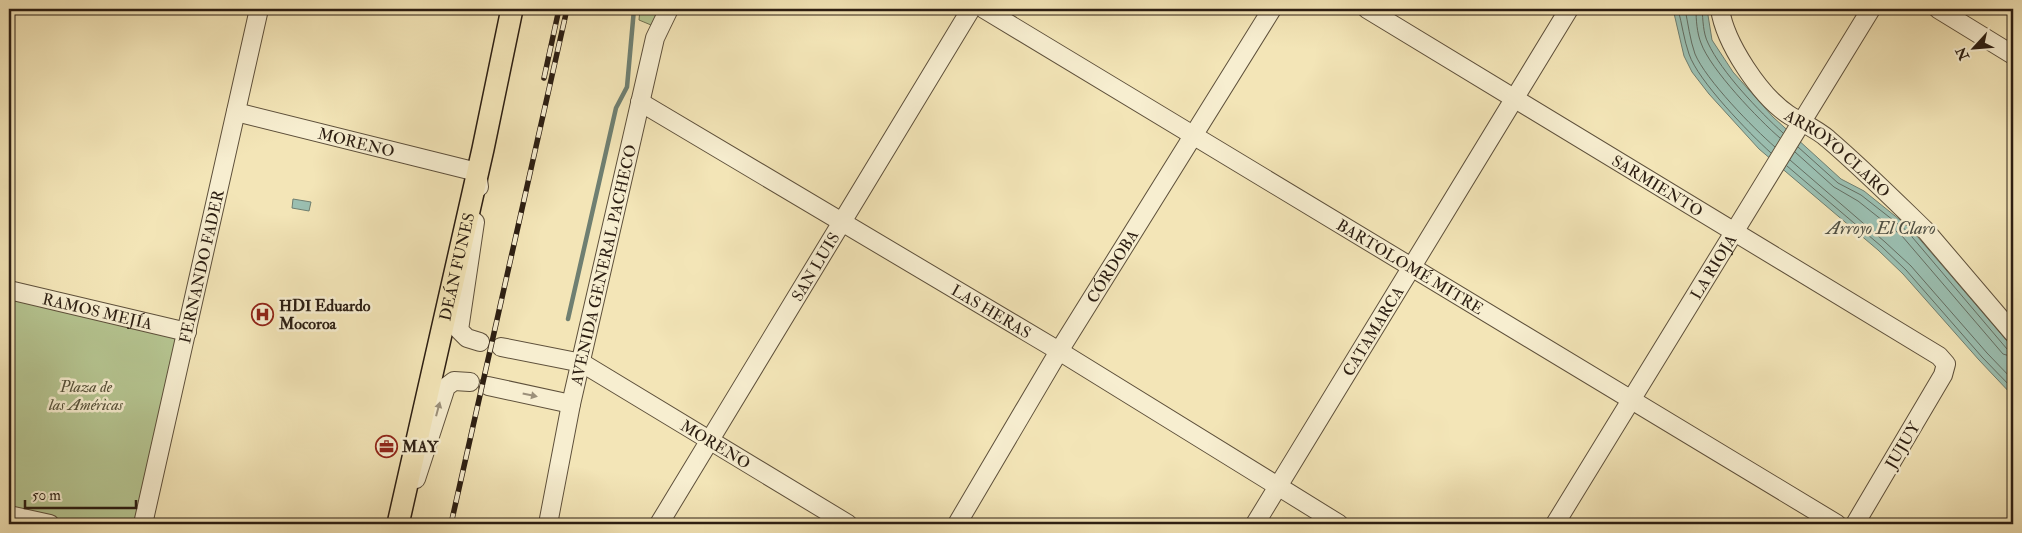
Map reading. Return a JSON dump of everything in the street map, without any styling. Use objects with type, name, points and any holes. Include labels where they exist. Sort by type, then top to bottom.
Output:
[{"type":"main road","name":"DEÁN FUNES","points":[[398,524],[512,9]]},
{"type":"street","name":"FERNANDO FADER","points":[[143,524],[259,9]]},
{"type":"street","name":"AVENIDA GENERAL PACHECO","points":[[548,524],[572,404],[655,38],[669,9]]},
{"type":"street","name":"SAN LUIS","points":[[659,524],[972,9]]},
{"type":"street","name":"BARTOLOMÉ MITRE","points":[[984,9],[1836,524]]},
{"type":"street","name":"CÓRDOBA","points":[[957,524],[1060,351],[1272,9]]},
{"type":"street","name":"SARMIENTO","points":[[1367,9],[1515,100],[1734,230],[1939,356],[1946,364]]},
{"type":"street","name":"CATAMARCA","points":[[1255,524],[1569,9]]},
{"type":"street","name":"ARROYO CLARO","points":[[1720,9],[1727,37],[1742,62],[1766,94],[1799,125],[1828,138],[1926,231],[2013,333]]},
{"type":"street","name":"LA RIOJA","points":[[1555,524],[1871,9]]},
{"type":"street","points":[[1938,9],[2013,55]]},
{"type":"street","name":"LAS HERAS","points":[[640,102],[1060,351],[1339,524]]},
{"type":"street","name":"MORENO","points":[[236,112],[477,172]]},
{"type":"street","points":[[477,172],[480,189],[459,330],[467,338],[480,342]]},
{"type":"street","name":"RAMOS MEJÍA","points":[[9,290],[187,332]]},
{"type":"street","points":[[501,347],[582,363]]},
{"type":"street","name":"MORENO","points":[[582,363],[848,524]]},
{"type":"street","name":"JUJUY","points":[[1855,524],[1941,380],[1946,364]]},
{"type":"street","points":[[406,482],[415,480],[417,477],[446,387],[454,381],[470,382]]},
{"type":"street","points":[[488,386],[572,404]]},
{"type":"street","points":[[9,515],[50,524]]},
{"type":"green space","points":[[640,9],[661,9],[651,25],[639,20]]},
{"type":"green space","name":"Plaza de las Américas","points":[[9,299],[170,334],[175,339],[176,343],[137,524],[76,524],[9,509]]},
{"type":"water","name":"Arroyo El Claro","points":[[1673,9],[1707,9],[1712,40],[1733,72],[1773,117],[1841,179],[1864,191],[1910,228],[2013,348],[2013,396],[1903,274],[1878,250],[1759,149],[1709,94],[1692,72],[1684,56]]},
{"type":"water","points":[[293,199],[311,202],[309,211],[292,208]]},
{"type":"waterway","points":[[568,319],[616,108],[627,87],[634,9]]},
{"type":"railway","points":[[544,78],[559,9]]},
{"type":"railway","points":[[451,524],[567,9]]},
{"type":"place","name":"HDI Eduardo Mocoroa","points":[[263,314]]},
{"type":"place","name":"MAY","points":[[386,446]]}]
